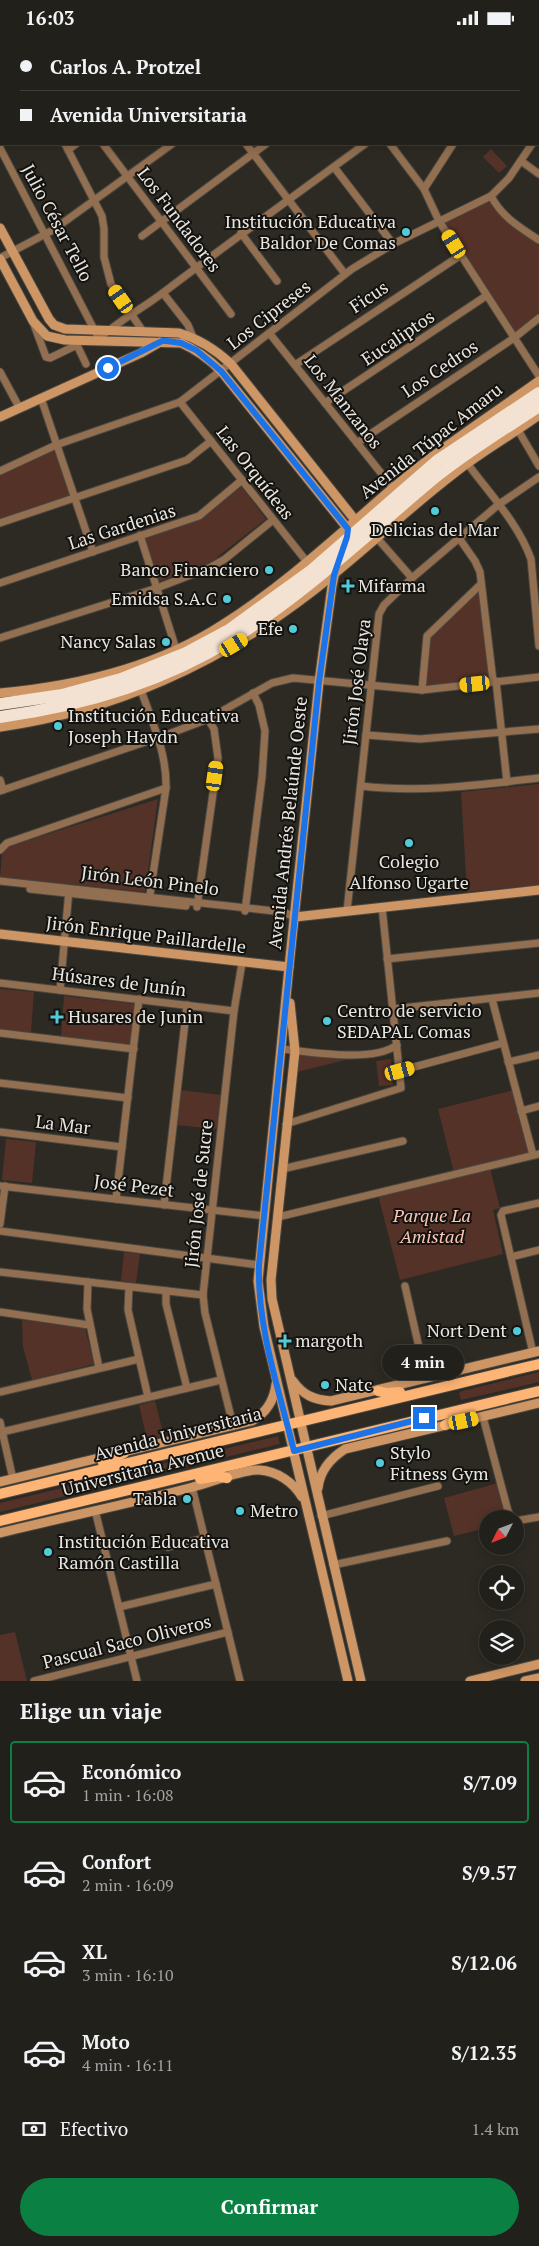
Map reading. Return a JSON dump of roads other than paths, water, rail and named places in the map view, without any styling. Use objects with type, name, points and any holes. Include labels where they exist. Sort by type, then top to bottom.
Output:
[{"type":"highway","name":"Avenida Túpac Amaru","points":[[0,717],[44,710],[89,699],[139,682],[192,660],[230,640],[341,563],[355,526],[438,461],[539,393]]},
{"type":"highway","name":"Avenida Túpac Amaru","points":[[0,704],[53,696],[108,683],[149,669],[186,653],[229,630],[349,545],[446,469],[539,406]]},
{"type":"main road","name":"Avenida Universitaria","points":[[0,1494],[539,1364]]},
{"type":"main road","points":[[378,1391],[386,1393],[424,1392]]},
{"type":"main road","points":[[294,1451],[539,1391]]},
{"type":"main road","points":[[445,1425],[458,1417],[488,1407],[497,1401]]},
{"type":"main road","name":"Universitaria Avenue","points":[[0,1521],[294,1451]]},
{"type":"main road","points":[[73,1476],[116,1459],[124,1453]]},
{"type":"main road","points":[[180,1478],[190,1481],[218,1477],[227,1478]]},
{"type":"street","name":"Los Fundadores","points":[[104,145],[231,314]]},
{"type":"street","points":[[78,342],[50,358],[46,357],[33,321],[0,258],[53,231],[171,145]]},
{"type":"street","points":[[247,145],[345,274]]},
{"type":"street","points":[[142,236],[265,145]]},
{"type":"street","points":[[99,339],[108,330],[162,293],[286,199],[364,145]]},
{"type":"street","points":[[391,145],[424,189],[439,221],[539,376]]},
{"type":"street","points":[[424,189],[452,145]]},
{"type":"street","name":"Los Cipreses","points":[[0,471],[56,445],[180,402],[345,274],[393,244],[491,196],[499,190],[531,145]]},
{"type":"street","points":[[67,147],[102,216],[106,272],[111,284],[142,330]]},
{"type":"street","name":"Julio César Tello","points":[[0,148],[46,233],[99,339]]},
{"type":"street","points":[[521,161],[539,174]]},
{"type":"street","points":[[334,167],[393,244]]},
{"type":"street","points":[[491,196],[501,212],[509,220],[539,240]]},
{"type":"street","points":[[0,229],[44,311],[54,325],[65,329],[168,331],[193,337],[218,353],[231,364],[355,526]]},
{"type":"street","points":[[241,233],[277,281]]},
{"type":"street","name":"Ficus","points":[[295,365],[461,255]]},
{"type":"street","points":[[162,293],[188,325],[193,337]]},
{"type":"street","name":"Eucaliptos","points":[[325,403],[486,296]]},
{"type":"street","name":"Los Cedros","points":[[357,443],[514,337],[539,318]]},
{"type":"street","points":[[33,321],[48,336],[56,339],[78,342],[99,339],[162,341],[181,343],[196,350],[221,371],[355,526]]},
{"type":"street","points":[[0,417],[141,353],[162,341],[168,331]]},
{"type":"street","name":"Los Manzanos","points":[[270,334],[393,488]]},
{"type":"street","points":[[78,342],[86,364]]},
{"type":"street","points":[[0,372],[19,407]]},
{"type":"street","name":"Avenida Túpac Amaru","points":[[0,693],[36,690],[84,681],[135,666],[176,649],[221,626],[355,526],[393,488],[455,440],[539,381]]},
{"type":"street","points":[[40,398],[93,552]]},
{"type":"street","name":"Las Orquídeas","points":[[180,402],[307,562]]},
{"type":"street","name":"Avenida Túpac Amaru","points":[[341,563],[377,538],[467,463],[539,415]]},
{"type":"street","points":[[518,430],[539,466]]},
{"type":"street","points":[[0,523],[187,460],[211,441]]},
{"type":"street","points":[[467,463],[516,528],[531,559],[539,647]]},
{"type":"street","name":"Jirón José Olaya","points":[[347,907],[379,614],[384,605],[412,578],[498,505],[539,477]]},
{"type":"street","name":"Las Gardenias","points":[[0,583],[199,517],[242,480]]},
{"type":"street","points":[[0,638],[157,588],[218,563],[274,520]]},
{"type":"street","points":[[140,535],[176,649]]},
{"type":"street","points":[[377,538],[412,578]]},
{"type":"street","points":[[459,538],[475,561],[481,584],[507,782]]},
{"type":"street","name":"Avenida Andrés Belaúnde Oeste","points":[[341,563],[334,575],[319,682],[259,1265],[260,1301],[264,1327],[348,1681]]},
{"type":"street","name":"Avenida Andrés Belaúnde Oeste","points":[[329,603],[341,563]]},
{"type":"street","points":[[0,727],[92,707],[141,690],[190,669],[242,640],[283,613],[334,575]]},
{"type":"street","points":[[422,690],[428,636],[481,584]]},
{"type":"street","points":[[0,780],[2,791],[208,719],[253,693],[283,679],[422,690],[539,677]]},
{"type":"street","points":[[141,690],[164,754],[167,772],[150,900]]},
{"type":"street","points":[[245,910],[262,777],[265,731],[259,705],[253,693]]},
{"type":"street","points":[[197,905],[218,758],[214,729],[208,719]]},
{"type":"street","points":[[366,735],[420,739],[539,729]]},
{"type":"street","points":[[360,786],[395,790],[439,789],[539,778]]},
{"type":"street","points":[[0,850],[7,843],[166,788]]},
{"type":"street","name":"Jirón León Pinelo","points":[[0,881],[69,891]]},
{"type":"street","name":"Jirón León Pinelo","points":[[0,885],[245,910],[295,917],[347,907],[382,907],[539,890]]},
{"type":"street","points":[[60,990],[66,942],[69,891]]},
{"type":"street","points":[[286,1124],[401,1087],[382,907]]},
{"type":"street","name":"Jirón Enrique Paillardelle","points":[[0,934],[289,967]]},
{"type":"street","points":[[387,959],[539,943]]},
{"type":"street","name":"Jirón José de Sucre","points":[[233,1425],[205,1313],[203,1295],[234,1011],[242,963]]},
{"type":"street","name":"Húsares de Junín","points":[[0,983],[234,1011]]},
{"type":"street","name":"Avenida Andrés Belaúnde Oeste","points":[[288,988],[295,1051],[271,1280],[272,1299],[321,1516],[361,1681]]},
{"type":"street","points":[[393,1009],[539,993]]},
{"type":"street","points":[[116,1199],[139,999]]},
{"type":"street","points":[[278,1217],[536,1155],[521,1111],[492,999]]},
{"type":"street","points":[[164,1205],[187,1005]]},
{"type":"street","points":[[0,1033],[134,1049]]},
{"type":"street","points":[[400,1071],[504,1043]]},
{"type":"street","points":[[281,1049],[367,1054],[390,1051],[397,1045]]},
{"type":"street","points":[[508,1062],[539,1055]]},
{"type":"street","points":[[0,1083],[128,1098]]},
{"type":"street","points":[[521,1111],[539,1106]]},
{"type":"street","name":"La Mar","points":[[0,1133],[122,1147]]},
{"type":"street","points":[[282,1169],[403,1141]]},
{"type":"street","points":[[0,1224],[3,1186]]},
{"type":"street","name":"José Pezet","points":[[3,1186],[265,1216]]},
{"type":"street","points":[[291,1377],[304,1394],[321,1401],[331,1401],[536,1352],[501,1215],[503,1211],[539,1203]]},
{"type":"street","points":[[0,1231],[259,1265]]},
{"type":"street","points":[[511,1257],[539,1250]]},
{"type":"street","points":[[0,1272],[203,1295]]},
{"type":"street","points":[[88,1282],[86,1309],[99,1368]]},
{"type":"street","points":[[404,1286],[426,1378]]},
{"type":"street","points":[[129,1287],[128,1310],[148,1397]]},
{"type":"street","points":[[166,1291],[166,1304],[186,1388]]},
{"type":"street","points":[[0,1312],[89,1325]]},
{"type":"street","points":[[264,1327],[277,1323]]},
{"type":"street","points":[[268,1344],[282,1341]]},
{"type":"street","points":[[0,1392],[139,1359]]},
{"type":"street","name":"Avenida Universitaria","points":[[0,1482],[252,1421],[260,1417],[272,1400],[277,1379]]},
{"type":"street","points":[[2,1432],[221,1380]]},
{"type":"street","points":[[317,1495],[322,1472],[334,1458],[346,1449],[539,1403]]},
{"type":"street","points":[[483,1417],[508,1510]]},
{"type":"street","points":[[0,1422],[13,1479]]},
{"type":"street","points":[[0,1533],[256,1470],[269,1472],[286,1480],[304,1499]]},
{"type":"street","points":[[321,1516],[438,1486]]},
{"type":"street","points":[[192,1487],[240,1681]]},
{"type":"street","points":[[95,1510],[136,1681]]},
{"type":"street","points":[[524,1520],[539,1517]]},
{"type":"street","points":[[311,1529],[317,1530],[324,1527]]},
{"type":"street","points":[[168,1547],[205,1538]]},
{"type":"street","points":[[333,1565],[447,1541]]},
{"type":"street","points":[[315,1547],[321,1544],[328,1545]]},
{"type":"street","points":[[119,1607],[216,1584]]},
{"type":"street","name":"Pascual Saco Oliveros","points":[[34,1681],[228,1632]]},
{"type":"street","points":[[470,1681],[539,1664]]},
{"type":"street","points":[[526,1681],[539,1678]]},
{"type":"place","name":"Institución Educativa Baldor De Comas","points":[[406,232]]},
{"type":"place","name":"Delicias del Mar","points":[[435,511]]},
{"type":"place","name":"Banco Financiero","points":[[269,570]]},
{"type":"place","name":"Mifarma","points":[[348,586]]},
{"type":"place","name":"Emidsa S.A.C","points":[[227,599]]},
{"type":"place","name":"Efe","points":[[293,629]]},
{"type":"place","name":"Nancy Salas","points":[[166,642]]},
{"type":"place","name":"Institución Educativa Joseph Haydn","points":[[58,726]]},
{"type":"place","name":"Colegio Alfonso Ugarte","points":[[409,843]]},
{"type":"place","name":"Husares de Junin","points":[[57,1017]]},
{"type":"place","name":"Centro de servicio SEDAPAL Comas","points":[[327,1021]]},
{"type":"place","name":"Nort Dent","points":[[517,1331]]},
{"type":"place","name":"margoth","points":[[285,1341]]},
{"type":"place","name":"Natc","points":[[325,1385]]},
{"type":"place","name":"Stylo Fitness Gym","points":[[380,1463]]},
{"type":"place","name":"Tabla","points":[[187,1499]]},
{"type":"place","name":"Metro","points":[[240,1511]]},
{"type":"place","name":"Institución Educativa Ramón Castilla","points":[[48,1552]]},
{"type":"park label","name":"Parque La Amistad","points":[[432,1226]]}]
